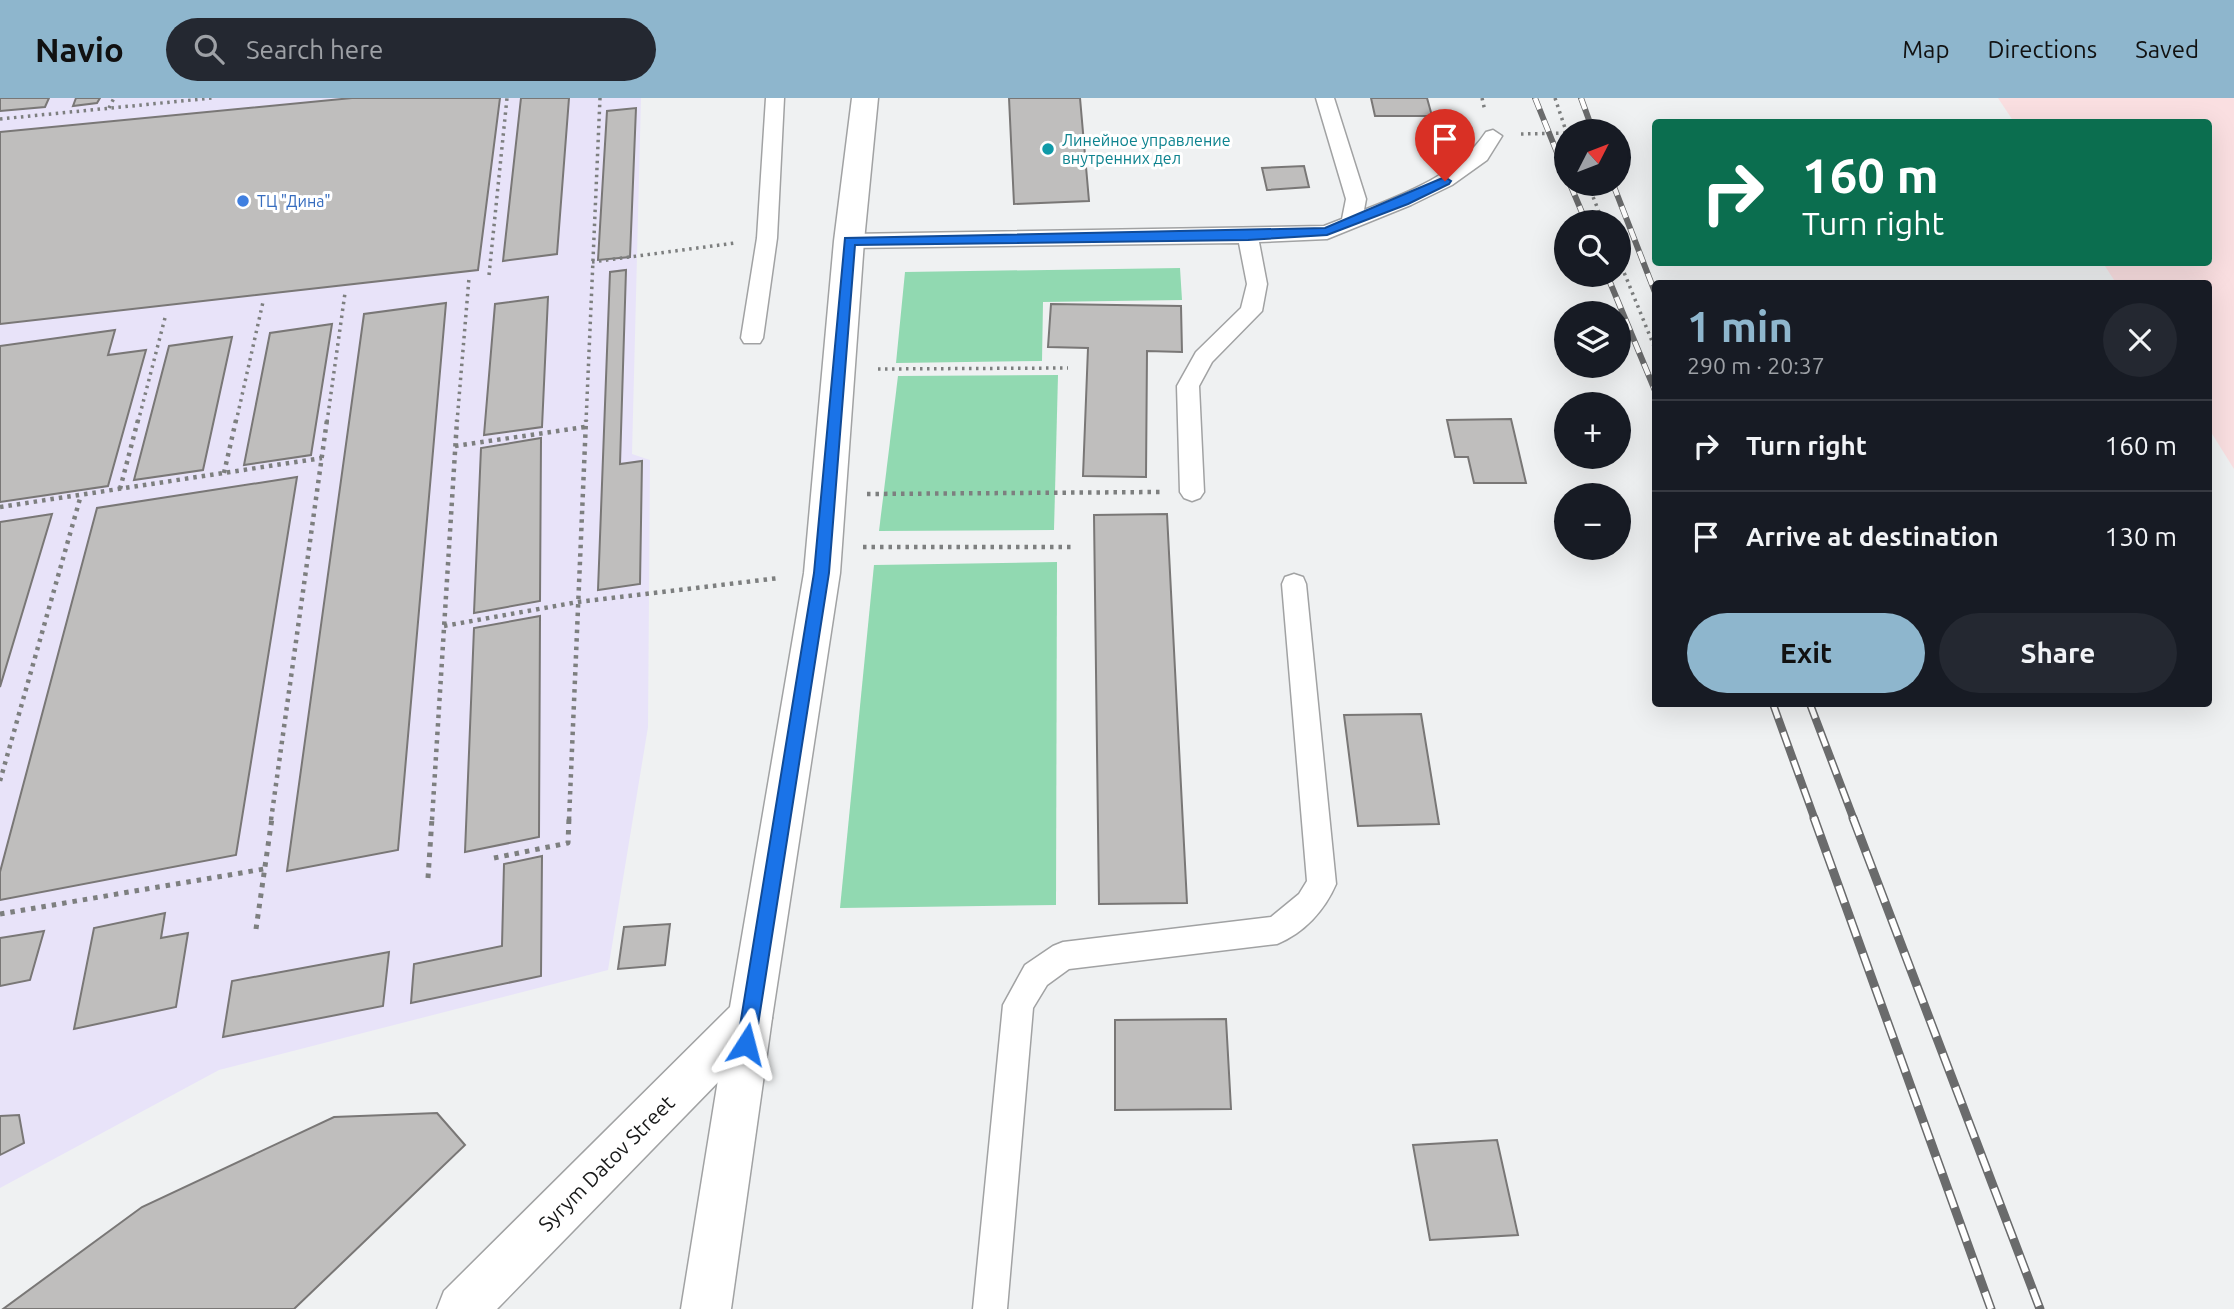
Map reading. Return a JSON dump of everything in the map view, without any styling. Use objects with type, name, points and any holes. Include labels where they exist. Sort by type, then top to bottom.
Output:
[{"type":"main road","points":[[706,1309],[823,560],[849,241],[868,102]]},
{"type":"main road","name":"Syrym Datov Street","points":[[462,1309],[750,1018]]},
{"type":"lane","points":[[752,338],[768,239],[775,98]]},
{"type":"lane","points":[[1325,98],[1356,199],[1352,219]]},
{"type":"lane","points":[[849,241],[1248,236],[1327,232],[1445,181],[1480,156],[1493,136]]},
{"type":"lane","points":[[1192,492],[1188,386],[1204,358],[1251,311],[1257,284],[1248,236]]},
{"type":"lane","points":[[990,1309],[1018,1005],[1036,975],[1063,956],[1277,930],[1309,904],[1322,884],[1294,584]]},
{"type":"path","points":[[109,108],[114,98]]},
{"type":"path","points":[[0,119],[212,98]]},
{"type":"path","points":[[489,275],[507,98]]},
{"type":"path","points":[[494,858],[568,843],[600,98]]},
{"type":"path","points":[[1555,98],[1562,119]]},
{"type":"path","points":[[592,262],[768,239]]},
{"type":"path","points":[[428,878],[455,446],[469,278]]},
{"type":"path","points":[[1630,287],[1652,341]]},
{"type":"path","points":[[256,929],[345,293]]},
{"type":"path","points":[[224,473],[263,302]]},
{"type":"path","points":[[120,489],[166,314]]},
{"type":"path","points":[[838,370],[1068,368]]},
{"type":"path","points":[[455,446],[585,426]]},
{"type":"path","points":[[0,507],[322,458]]},
{"type":"path","points":[[828,494],[1192,492]]},
{"type":"path","points":[[0,781],[81,495]]},
{"type":"path","points":[[444,625],[823,560],[1071,547]]},
{"type":"path","points":[[0,914],[264,869]]},
{"type":"shaded area","points":[[0,98],[641,98],[632,454],[650,460],[648,727],[608,970],[219,1070],[0,1188]]},
{"type":"shaded area","points":[[1998,98],[2234,98],[2234,469],[2212,434],[2212,280],[2114,280],[2105,266],[2212,266],[2212,119],[2012,119]]},
{"type":"green space","points":[[1180,268],[1182,300],[1043,302],[1042,361],[896,363],[905,272]]},
{"type":"green space","points":[[1058,375],[1054,530],[879,531],[898,376]]},
{"type":"green space","points":[[1057,562],[1056,905],[840,908],[874,565]]},
{"type":"building","points":[[0,98],[49,98],[45,107],[0,111]]},
{"type":"building","points":[[76,98],[100,98],[97,103],[73,106]]},
{"type":"building","name":"ТЦ \"Дина\"","points":[[352,98],[500,98],[478,270],[0,324],[0,132]]},
{"type":"building","points":[[521,98],[569,98],[557,254],[503,261]]},
{"type":"building","name":"Линейное управление внутренних дел","points":[[1009,98],[1080,98],[1089,201],[1014,204]]},
{"type":"building","points":[[1371,98],[1427,98],[1432,116],[1375,116]]},
{"type":"building","points":[[636,108],[630,257],[598,260],[607,111]]},
{"type":"building","points":[[1304,166],[1309,187],[1267,190],[1262,168]]},
{"type":"building","points":[[626,270],[620,464],[642,461],[640,584],[598,590],[610,272]]},
{"type":"building","points":[[548,297],[542,427],[484,435],[495,304]]},
{"type":"building","points":[[446,303],[398,850],[287,871],[364,314]]},
{"type":"building","points":[[1051,304],[1181,306],[1182,352],[1147,351],[1146,477],[1083,476],[1088,348],[1048,347]]},
{"type":"building","points":[[332,324],[311,455],[244,465],[270,333]]},
{"type":"building","points":[[115,330],[108,355],[146,350],[108,486],[0,502],[0,346]]},
{"type":"building","points":[[232,337],[203,470],[134,480],[169,346]]},
{"type":"building","points":[[1511,419],[1526,483],[1474,483],[1468,457],[1455,457],[1447,420]]},
{"type":"building","points":[[541,438],[540,601],[474,613],[481,448]]},
{"type":"building","points":[[297,477],[236,855],[0,900],[0,872],[97,508]]},
{"type":"building","points":[[52,514],[0,687],[0,522]]},
{"type":"building","points":[[1167,514],[1187,903],[1099,904],[1094,515]]},
{"type":"building","points":[[540,616],[539,837],[465,852],[474,628]]},
{"type":"building","points":[[1421,714],[1439,824],[1358,826],[1344,715]]},
{"type":"building","points":[[542,856],[541,976],[411,1003],[414,964],[502,946],[504,864]]},
{"type":"building","points":[[165,913],[161,938],[188,933],[176,1007],[74,1029],[94,928]]},
{"type":"building","points":[[670,924],[665,965],[618,969],[624,927]]},
{"type":"building","points":[[44,931],[30,980],[0,986],[0,938]]},
{"type":"building","points":[[389,952],[383,1006],[223,1037],[232,981]]},
{"type":"building","points":[[1226,1019],[1231,1109],[1115,1110],[1115,1020]]},
{"type":"building","points":[[437,1113],[465,1145],[294,1309],[3,1309],[142,1207],[334,1117]]},
{"type":"building","points":[[19,1115],[24,1143],[0,1155],[0,1116]]},
{"type":"building","points":[[1497,1140],[1518,1235],[1430,1240],[1413,1145]]},
{"type":"railway","points":[[1535,98],[1554,145]]},
{"type":"railway","points":[[1581,98],[1589,119]]},
{"type":"railway","points":[[1575,196],[1581,210]]},
{"type":"railway","points":[[1618,196],[1652,285]]},
{"type":"railway","points":[[1612,287],[1652,383]]},
{"type":"railway","points":[[1774,707],[1815,820]]},
{"type":"railway","points":[[1811,707],[1854,820]]},
{"type":"railway","points":[[1814,818],[1991,1309]]},
{"type":"railway","points":[[1853,818],[2040,1309]]},
{"type":"place","name":"Линейное управление внутренних дел","points":[[1048,149]]},
{"type":"place","name":"ТЦ \"Дина\"","points":[[243,201]]},
{"type":"route","points":[[746,1044],[822,573],[849,241],[1248,236],[1327,232],[1445,181]]}]
